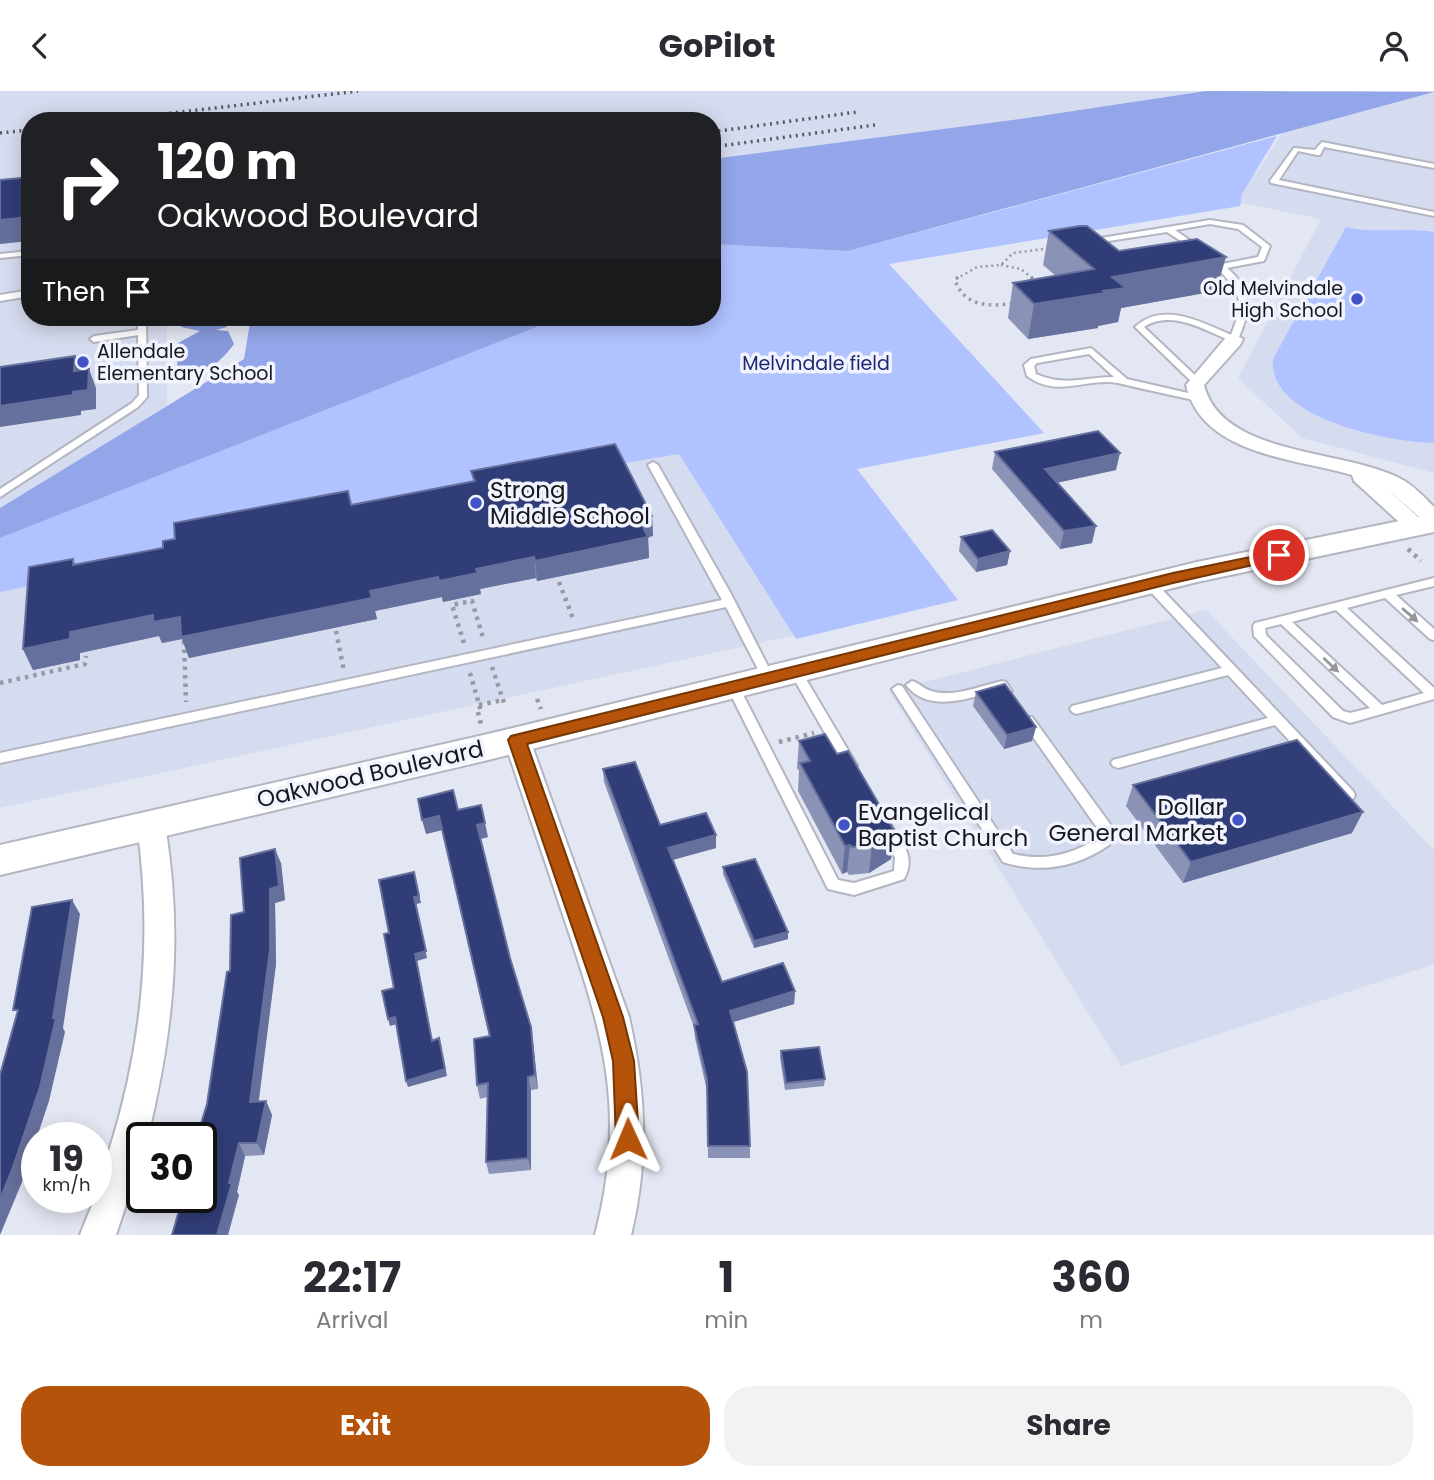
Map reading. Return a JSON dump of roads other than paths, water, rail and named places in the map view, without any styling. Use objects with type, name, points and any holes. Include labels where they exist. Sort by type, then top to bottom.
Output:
[{"type":"main road","name":"Oakwood Boulevard","points":[[0,860],[517,740],[1150,584],[1426,528]]},
{"type":"street","points":[[1234,339],[1231,346],[1205,369],[1198,390],[1211,418],[1231,432],[1264,446],[1350,467],[1426,528]]},
{"type":"street","points":[[517,740],[613,1017],[624,1061],[629,1119],[625,1177],[613,1235]]},
{"type":"street","points":[[97,1235],[138,1103],[160,984],[161,871],[151,825]]},
{"type":"lane","points":[[1434,166],[1322,144],[1317,153],[1296,149],[1274,181],[1434,214]]},
{"type":"lane","points":[[1096,251],[1087,243],[1210,222],[1240,227],[1266,246],[1261,259],[1220,267]]},
{"type":"lane","points":[[1167,228],[1202,254]]},
{"type":"lane","points":[[1181,249],[1193,247]]},
{"type":"lane","points":[[0,256],[21,254]]},
{"type":"lane","points":[[1198,390],[1140,330],[1140,324],[1159,317],[1172,316],[1234,339],[1244,316],[1244,301],[1236,281],[1211,260]]},
{"type":"lane","points":[[0,298],[21,294]]},
{"type":"lane","points":[[0,494],[135,405],[144,395],[143,326]]},
{"type":"lane","points":[[94,339],[143,333]]},
{"type":"lane","points":[[1126,383],[1091,351],[1034,361],[1029,365],[1032,376],[1051,386],[1112,380],[1126,383],[1198,390]]},
{"type":"lane","points":[[653,465],[729,602],[782,675],[826,727],[858,780]]},
{"type":"lane","points":[[1434,582],[1259,626],[1260,636],[1338,714],[1350,718],[1434,695]]},
{"type":"lane","points":[[1150,584],[1348,796]]},
{"type":"lane","points":[[1387,594],[1434,636]]},
{"type":"lane","points":[[0,758],[729,602]]},
{"type":"lane","points":[[1338,606],[1434,695]]},
{"type":"lane","points":[[1283,620],[1380,710]]},
{"type":"lane","points":[[1076,709],[1230,670]]},
{"type":"lane","points":[[898,689],[1008,858],[1031,865],[1049,865],[1092,851],[1104,841],[1105,828],[1002,685],[938,700],[921,694],[912,685]]},
{"type":"lane","points":[[733,687],[833,885],[854,889],[893,879],[903,870],[904,863],[877,813]]},
{"type":"lane","points":[[1118,763],[1277,720]]},
{"type":"railway","points":[[181,112],[358,91]]},
{"type":"railway","points":[[721,131],[857,112]]},
{"type":"railway","points":[[721,146],[875,125]]},
{"type":"railway","points":[[0,133],[21,131]]},
{"type":"place","name":"Old Melvindale High School","points":[[1357,299]]},
{"type":"place","name":"Allendale Elementary School","points":[[83,362]]},
{"type":"place","name":"Strong Middle School","points":[[476,503]]},
{"type":"place","name":"Dollar General Market","points":[[1238,820]]},
{"type":"place","name":"Evangelical Baptist Church","points":[[844,825]]},
{"type":"park label","name":"Melvindale field","points":[[816,363]]}]
